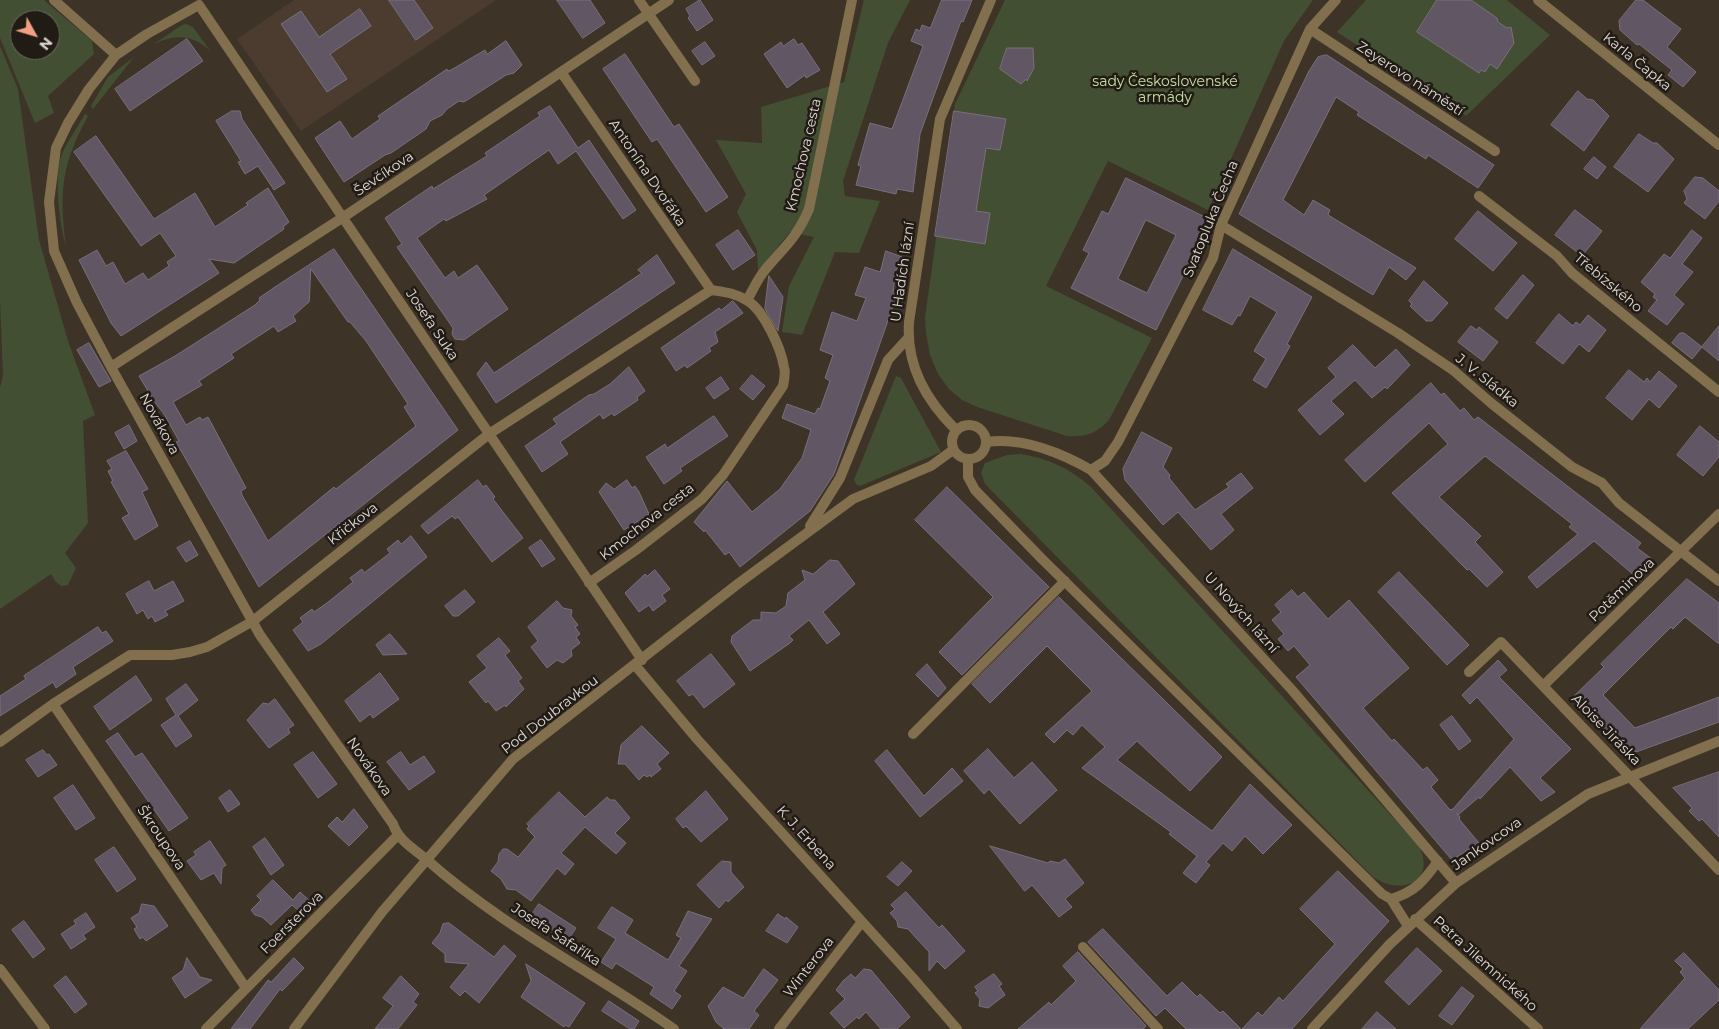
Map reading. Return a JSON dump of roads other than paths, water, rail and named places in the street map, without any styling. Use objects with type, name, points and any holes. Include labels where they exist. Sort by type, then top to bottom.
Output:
[{"type":"street","points":[[54,0],[116,55]]},
{"type":"street","points":[[638,0],[695,81]]},
{"type":"street","name":"Ševčíkova","points":[[111,367],[342,218],[669,0]]},
{"type":"street","name":"Kmochova cesta","points":[[589,582],[636,550],[702,499],[723,475],[783,386],[785,369],[781,352],[759,311],[747,300],[764,271],[787,248],[800,229],[808,209],[852,0]]},
{"type":"street","name":"U Hadích lázní","points":[[806,532],[840,478],[888,360],[908,338],[929,179],[940,118],[991,0]]},
{"type":"street","name":"Svatopluka Čecha","points":[[1091,470],[1105,461],[1118,442],[1213,258],[1221,225],[1310,29],[1336,0]]},
{"type":"street","name":"Karla Čapka","points":[[1538,0],[1719,145]]},
{"type":"street","name":"Novákova","points":[[199,5],[147,34],[116,55],[89,89],[68,123],[56,148],[49,202],[54,251],[76,303],[253,621],[297,689],[393,824],[397,836],[426,859]]},
{"type":"street","name":"Josefa Suka","points":[[199,5],[589,582],[638,662]]},
{"type":"street","name":"Zeyerovo náměstí","points":[[1310,29],[1495,152]]},
{"type":"street","name":"Antonína Dvořáka","points":[[561,72],[711,290]]},
{"type":"street","name":"Třebízského","points":[[1480,196],[1557,256],[1572,273],[1719,392]]},
{"type":"street","name":"J. V. Sládka","points":[[1221,225],[1398,333],[1453,370],[1491,403],[1572,467],[1602,483],[1619,503],[1719,581]]},
{"type":"street","points":[[711,290],[731,293],[747,300]]},
{"type":"street","name":"Křičkova","points":[[0,742],[53,704],[130,655],[172,656],[190,652],[207,647],[253,621],[489,434],[711,290]]},
{"type":"street","points":[[908,338],[911,362],[923,390],[956,430]]},
{"type":"street","points":[[962,426],[976,426],[981,430],[987,442],[983,453],[974,459],[962,459],[953,450],[952,436],[962,426]]},
{"type":"street","name":"U Nových lázní","points":[[987,442],[999,440],[1024,444],[1065,455],[1091,470],[1292,690],[1456,883]]},
{"type":"street","points":[[806,532],[852,499],[931,466],[953,450]]},
{"type":"street","points":[[968,460],[968,477],[975,490],[1343,856],[1382,894],[1391,899],[1411,923]]},
{"type":"street","name":"Potěminova","points":[[1544,686],[1719,514]]},
{"type":"street","name":"Pod Doubravkou","points":[[294,1029],[382,912],[513,759],[806,532]]},
{"type":"street","points":[[913,734],[1065,581]]},
{"type":"street","name":"Aloise Jiráska","points":[[1469,672],[1501,642],[1719,870]]},
{"type":"street","name":"K. J. Erbena","points":[[638,662],[697,740],[957,1029]]},
{"type":"street","name":"Škroupova","points":[[53,704],[246,988]]},
{"type":"street","name":"Jankovcova","points":[[1312,1029],[1411,923],[1456,883],[1588,794],[1719,741]]},
{"type":"street","name":"Foersterova","points":[[206,1029],[397,836]]},
{"type":"street","name":"Josefa Šafaříka","points":[[426,859],[445,877],[497,914],[674,1029]]},
{"type":"street","points":[[1391,899],[1408,894],[1425,879],[1438,861]]},
{"type":"street","name":"Winterova","points":[[779,1029],[861,923]]},
{"type":"street","name":"Petra Jilemnického","points":[[1411,923],[1538,1029]]},
{"type":"street","points":[[1083,947],[1158,1029]]},
{"type":"street","points":[[0,969],[45,1029]]},
{"type":"park label","name":"sady Československé armády","points":[[1165,90]]}]
